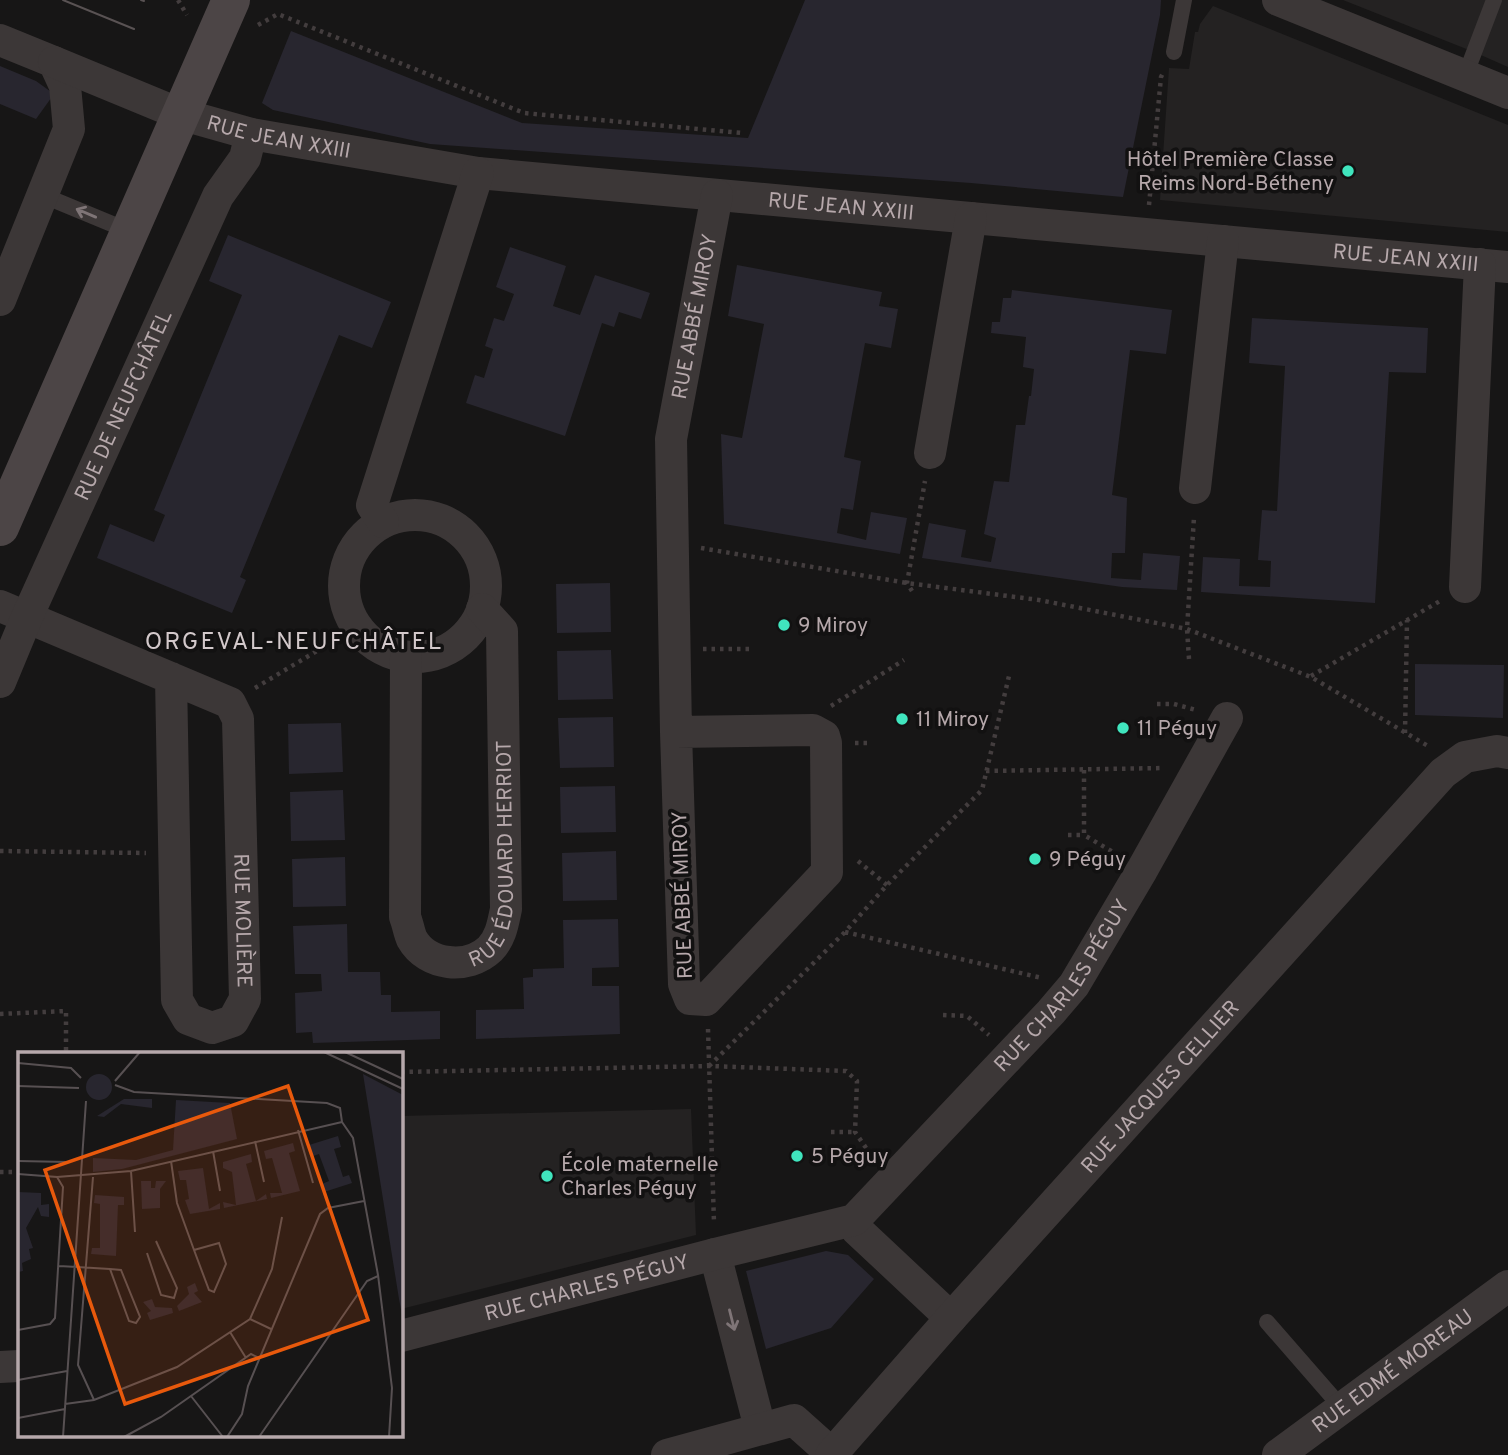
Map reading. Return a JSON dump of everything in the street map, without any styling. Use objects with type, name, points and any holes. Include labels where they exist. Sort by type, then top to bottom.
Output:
[{"type":"main road","points":[[0,527],[180,114],[243,13]]},
{"type":"street","points":[[1278,0],[1508,93]]},
{"type":"street","name":"RUE JEAN XXIII","points":[[0,40],[60,74],[180,114],[251,134],[478,173],[1494,265]]},
{"type":"street","points":[[0,300],[69,129],[60,74]]},
{"type":"street","name":"RUE DE NEUFCHÂTEL","points":[[0,682],[13,611],[218,196],[245,158],[251,134]]},
{"type":"street","points":[[383,522],[372,505],[478,173]]},
{"type":"street","name":"RUE ABBÉ MIROY","points":[[717,195],[671,439],[684,984],[690,999],[706,1000],[827,872],[826,743],[824,736],[813,730]]},
{"type":"street","points":[[930,453],[971,219]]},
{"type":"street","points":[[1195,488],[1223,241]]},
{"type":"street","points":[[1465,587],[1494,265]]},
{"type":"street","points":[[406,516],[430,517],[452,526],[470,542],[482,562],[486,585],[482,609],[471,631],[453,647],[430,656],[406,657],[387,652],[370,642],[357,627],[346,605],[344,580],[350,557],[363,537],[383,522],[406,516]]},
{"type":"street","name":"RUE ÉDOUARD HERRIOT","points":[[406,657],[405,917],[413,940],[428,955],[450,964],[472,960],[489,950],[502,931],[506,909],[502,631],[482,609]]},
{"type":"street","points":[[13,611],[230,703]]},
{"type":"street","name":"RUE MOLIÈRE","points":[[171,678],[177,1000],[188,1018],[212,1028],[233,1021],[245,999],[238,719],[230,703]]},
{"type":"street","name":"RUE CHARLES PÉGUY","points":[[402,1335],[854,1220],[1074,985],[1203,765],[1227,718]]},
{"type":"street","points":[[676,732],[813,730]]},
{"type":"street","name":"RUE JACQUES CELLIER","points":[[832,1454],[951,1318],[1433,784],[1465,757],[1497,751],[1508,753]]},
{"type":"street","points":[[854,1220],[856,1229],[951,1318]]},
{"type":"street","points":[[715,1254],[760,1429]]},
{"type":"street","name":"RUE EDMÉ MOREAU","points":[[1278,1455],[1342,1408],[1440,1347],[1508,1286]]},
{"type":"street","points":[[0,1367],[18,1366]]},
{"type":"street","points":[[667,1455],[794,1420],[832,1454]]},
{"type":"lane","points":[[1174,52],[1184,0]]},
{"type":"lane","points":[[1465,76],[1494,0]]},
{"type":"lane","points":[[43,195],[129,231]]},
{"type":"lane","points":[[1267,1322],[1342,1408]]},
{"type":"path","points":[[243,13],[278,14],[524,113],[742,133]]},
{"type":"path","points":[[1146,233],[1161,77],[1174,52]]},
{"type":"path","points":[[912,591],[907,583],[930,453]]},
{"type":"path","points":[[1189,659],[1187,629],[1195,488]]},
{"type":"path","points":[[673,544],[907,583],[1039,600],[1187,629],[1311,677],[1456,763]]},
{"type":"path","points":[[1311,677],[1465,587]]},
{"type":"path","points":[[1036,607],[1039,600]]},
{"type":"path","points":[[1405,733],[1407,620]]},
{"type":"path","points":[[230,703],[357,627]]},
{"type":"path","points":[[675,649],[750,649]]},
{"type":"path","points":[[813,730],[830,706],[904,660]]},
{"type":"path","points":[[709,1066],[845,932],[982,790],[1009,676]]},
{"type":"path","points":[[1157,704],[1174,704],[1227,718]]},
{"type":"path","points":[[986,771],[1175,768],[1203,765]]},
{"type":"path","points":[[1084,770],[1084,835]]},
{"type":"path","points":[[1068,835],[1084,835],[1142,870]]},
{"type":"path","points":[[0,851],[174,852]]},
{"type":"path","points":[[845,932],[1074,985]]},
{"type":"path","points":[[706,1000],[715,1254]]},
{"type":"path","points":[[0,1014],[66,1011],[66,1052]]},
{"type":"path","points":[[943,1015],[967,1016],[1011,1054]]},
{"type":"path","points":[[402,1072],[709,1066],[846,1071],[857,1081],[855,1132],[891,1181]]},
{"type":"path","points":[[831,1132],[855,1132]]},
{"type":"path","points":[[0,1172],[18,1172]]},
{"type":"shaded area","points":[[805,0],[1161,0],[1123,197],[971,183],[430,144],[273,110],[262,103],[291,31],[522,123],[748,138]]},
{"type":"shaded area","points":[[1343,0],[1508,0],[1508,67],[1474,52]]},
{"type":"shaded area","points":[[1213,6],[1508,125],[1508,232],[1160,200],[1169,68],[1189,69],[1195,32],[1198,32],[1200,24]]},
{"type":"shaded area","points":[[0,66],[36,81],[54,94],[36,119],[0,104]]},
{"type":"shaded area","points":[[228,235],[391,302],[372,348],[339,335],[240,577],[246,580],[232,613],[97,558],[110,524],[154,542],[165,515],[154,510],[242,295],[209,281]]},
{"type":"shaded area","points":[[510,247],[566,266],[553,306],[580,315],[595,275],[650,293],[641,319],[619,312],[614,327],[602,323],[565,436],[466,403],[475,375],[484,378],[493,349],[485,346],[494,318],[504,321],[514,294],[496,287]]},
{"type":"shaded area","points":[[737,265],[882,292],[879,306],[898,309],[891,348],[865,343],[844,457],[861,461],[853,510],[841,508],[837,533],[866,540],[871,512],[907,518],[900,554],[724,524],[721,434],[742,438],[764,324],[728,316]]},
{"type":"shaded area","points":[[1012,290],[1172,310],[1166,354],[1130,350],[1112,495],[1127,498],[1125,553],[1112,553],[1111,578],[1141,580],[1143,553],[1180,556],[1177,590],[1122,587],[922,558],[929,523],[966,530],[961,557],[991,562],[996,538],[984,534],[994,481],[1009,482],[1016,425],[1025,425],[1034,369],[1023,367],[1026,337],[991,333],[992,322],[1000,322],[1003,298],[1011,298]]},
{"type":"shaded area","points":[[1252,318],[1428,328],[1426,373],[1389,372],[1375,603],[1201,592],[1203,557],[1240,559],[1239,586],[1270,587],[1271,561],[1258,560],[1262,510],[1277,511],[1285,366],[1249,363]]},
{"type":"shaded area","points":[[610,583],[611,632],[557,633],[556,584]]},
{"type":"shaded area","points":[[611,650],[613,699],[558,700],[557,651]]},
{"type":"shaded area","points":[[1415,664],[1504,665],[1503,718],[1415,715]]},
{"type":"shaded area","points":[[613,717],[614,767],[560,768],[558,718]]},
{"type":"shaded area","points":[[341,723],[343,772],[289,774],[288,724]]},
{"type":"shaded area","points":[[615,786],[616,832],[561,833],[560,787]]},
{"type":"shaded area","points":[[343,790],[345,840],[291,841],[290,792]]},
{"type":"shaded area","points":[[616,851],[617,900],[563,901],[562,853]]},
{"type":"shaded area","points":[[345,857],[346,906],[293,907],[292,859]]},
{"type":"shaded area","points":[[618,919],[619,967],[592,968],[592,986],[619,986],[620,1034],[476,1039],[476,1010],[524,1009],[523,978],[533,977],[533,969],[564,968],[563,920]]},
{"type":"shaded area","points":[[347,924],[348,972],[380,972],[381,995],[391,995],[391,1012],[440,1011],[440,1039],[313,1043],[312,1032],[296,1033],[295,993],[322,991],[321,974],[295,974],[293,926]]},
{"type":"shaded area","name":"École maternelle Charles Péguy","points":[[691,1109],[696,1235],[402,1309],[402,1116]]},
{"type":"shaded area","points":[[826,1251],[848,1255],[874,1279],[831,1328],[766,1349],[746,1271]]},
{"type":"tram line","points":[[63,0],[134,29]]},
{"type":"place","name":"Hôtel Première Classe Reims Nord-Bétheny","points":[[1348,171]]},
{"type":"place","name":"9 Miroy","points":[[784,625]]},
{"type":"place","name":"11 Miroy","points":[[902,719]]},
{"type":"place","name":"11 Péguy","points":[[1123,728]]},
{"type":"place","name":"9 Péguy","points":[[1035,859]]},
{"type":"place","name":"5 Péguy","points":[[797,1156]]},
{"type":"place","name":"École maternelle Charles Péguy","points":[[547,1176]]},
{"type":"district","name":"ORGEVAL-NEUFCHÂTEL","points":[[294,641]]}]
